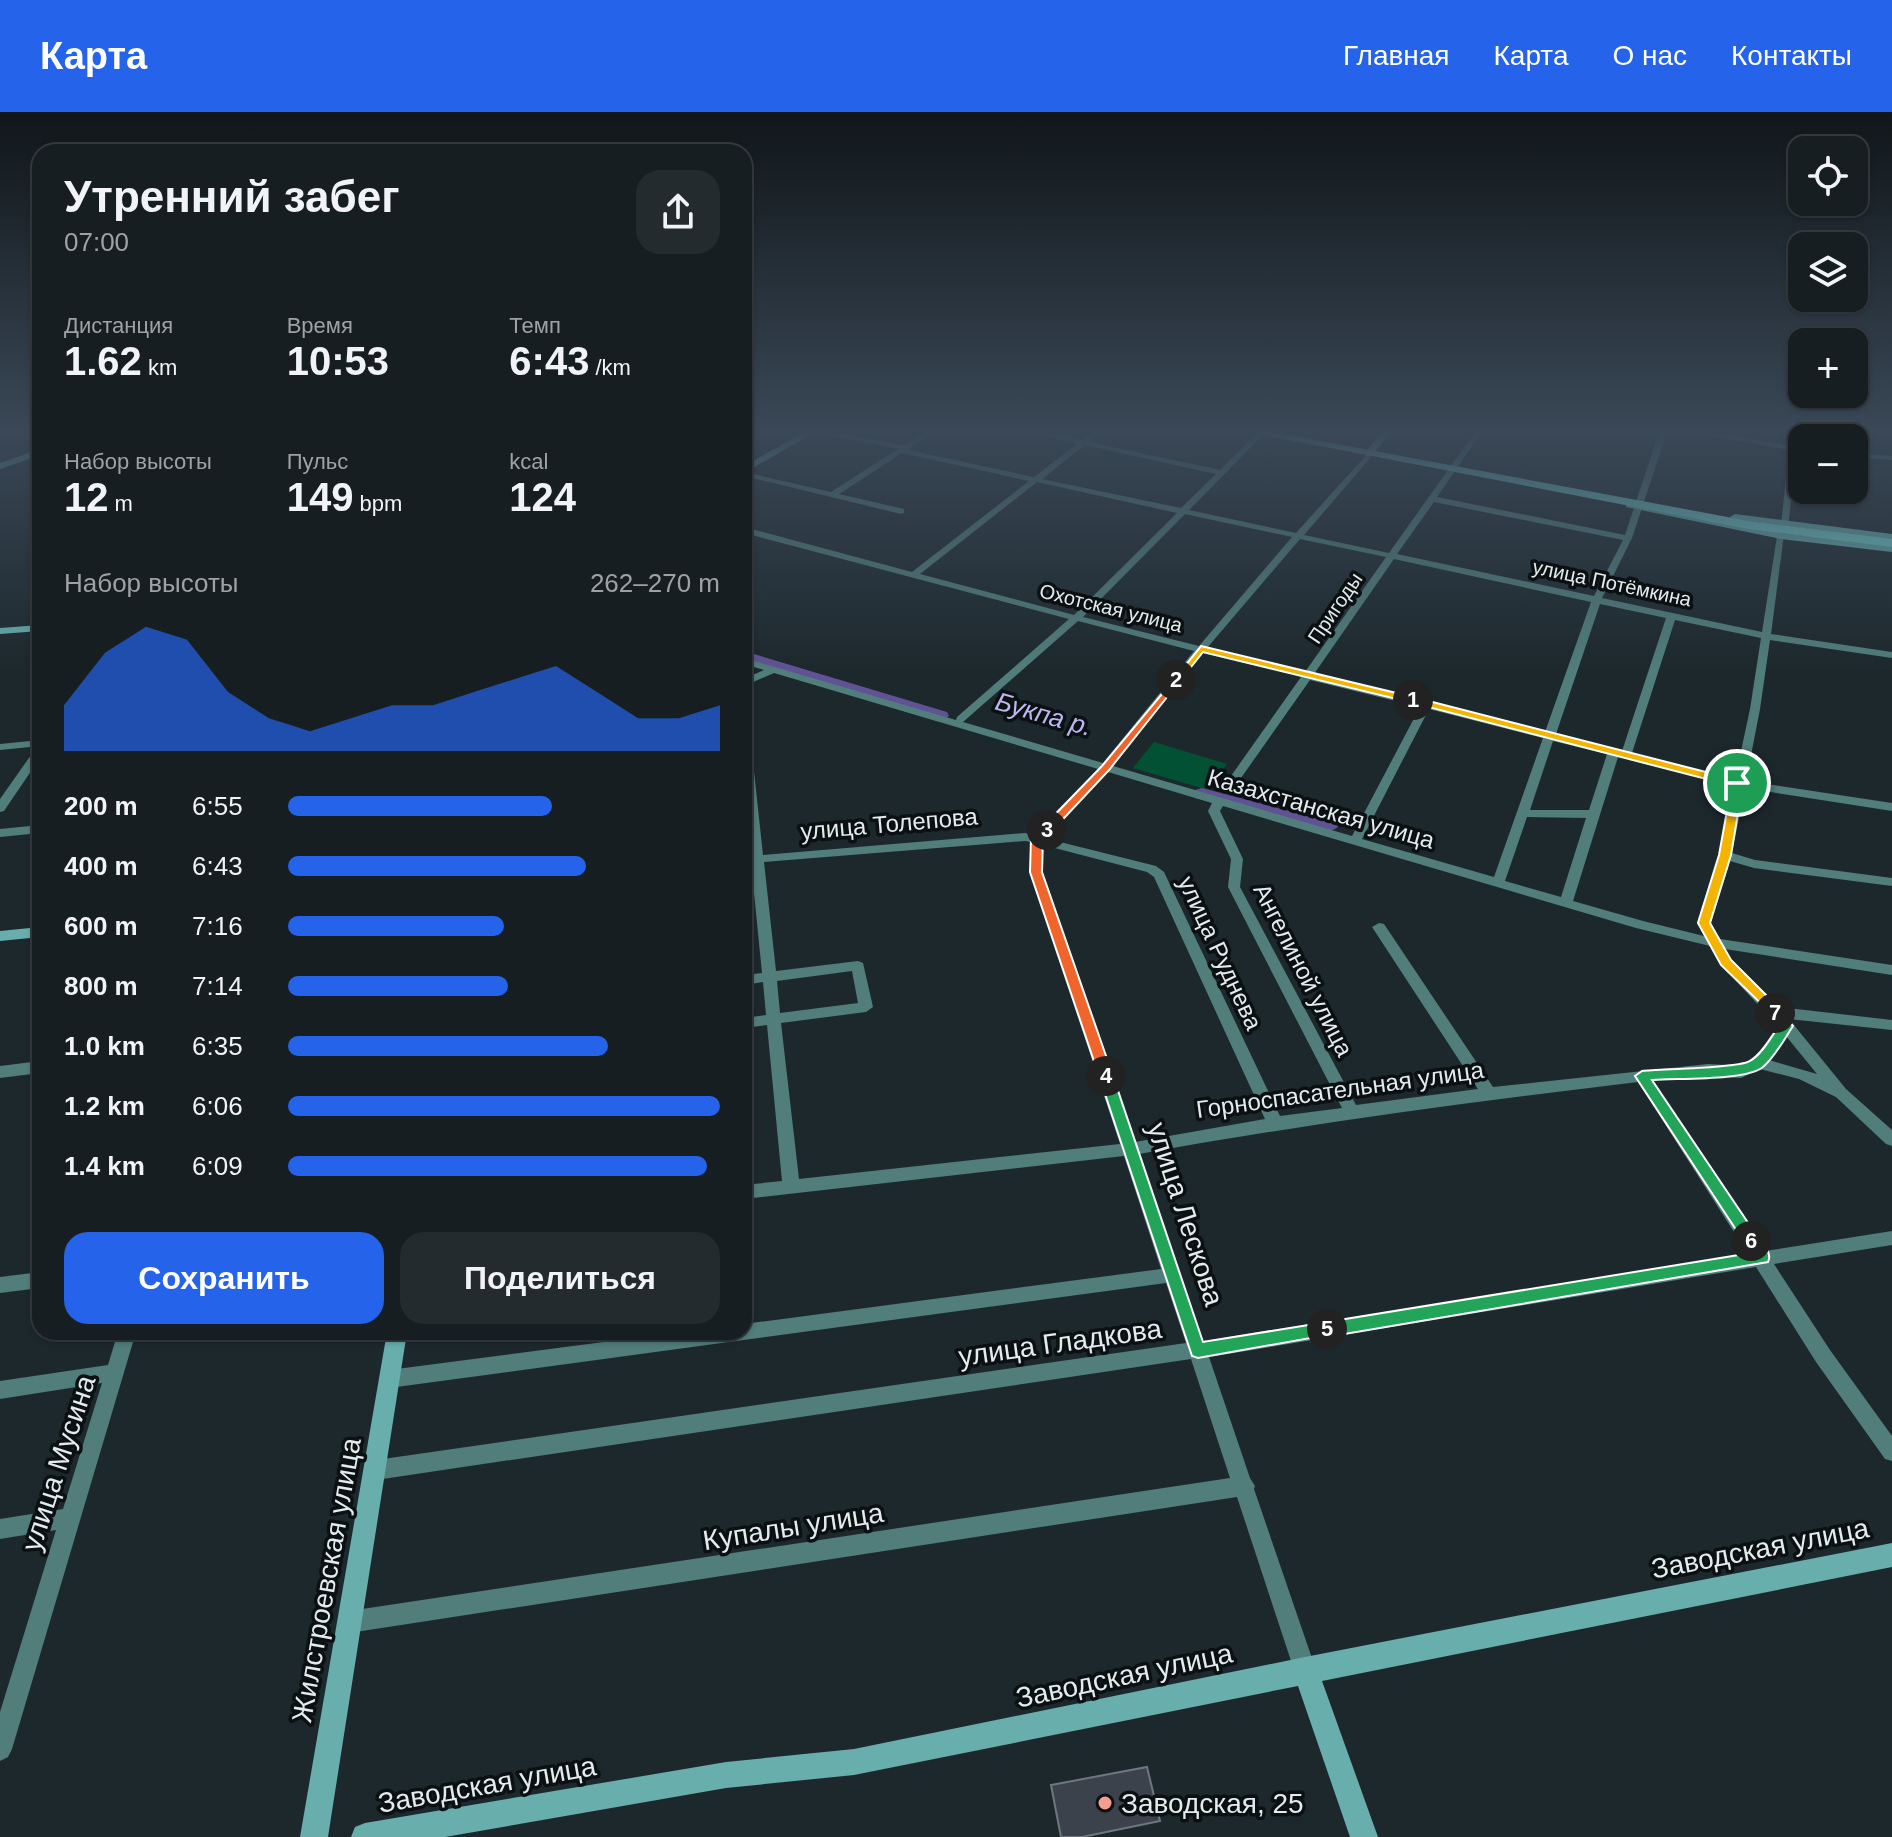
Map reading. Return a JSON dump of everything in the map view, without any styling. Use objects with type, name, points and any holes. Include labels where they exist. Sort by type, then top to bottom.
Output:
[{"type":"main road","points":[[1673,510],[1892,546]]},
{"type":"street","points":[[895,510],[901,511]]},
{"type":"street","points":[[913,575],[996,510]]},
{"type":"street","name":"улица Потёмкина","points":[[1174,510],[1765,636],[1892,655]]},
{"type":"street","points":[[961,719],[1076,618],[1188,510]]},
{"type":"street","points":[[1037,838],[1105,768],[1201,649],[1322,510]]},
{"type":"street","name":"Пригоды","points":[[1237,776],[1425,510]]},
{"type":"street","points":[[1484,510],[1628,538]]},
{"type":"street","points":[[1499,881],[1597,599],[1628,538],[1638,510]]},
{"type":"street","points":[[1669,510],[1783,531],[1892,546]]},
{"type":"street","points":[[1787,510],[1755,709],[1737,783],[1725,855],[1704,923],[1726,962],[1775,1012],[1841,1093],[1888,1129]]},
{"type":"street","points":[[1783,531],[1892,537]]},
{"type":"street","name":"Охотская улица","points":[[752,532],[1076,618],[1312,674],[1620,755],[1737,783],[1892,807]]},
{"type":"street","points":[[1566,901],[1594,814],[1620,755],[1672,615]]},
{"type":"street","points":[[0,631],[32,629]]},
{"type":"street","name":"Казахстанская улица","points":[[752,663],[1641,925],[1712,942],[1892,970]]},
{"type":"street","points":[[752,679],[773,670]]},
{"type":"street","points":[[1356,839],[1427,703]]},
{"type":"street","points":[[0,747],[32,744]]},
{"type":"street","points":[[0,808],[32,762]]},
{"type":"street","name":"Ангелиной улица","points":[[1218,803],[1214,811],[1217,823],[1237,859],[1234,887],[1352,1112]]},
{"type":"street","points":[[1521,813],[1594,814]]},
{"type":"street","points":[[0,833],[32,830]]},
{"type":"street","name":"улица Толепова","points":[[752,859],[1037,838]]},
{"type":"street","name":"улица Руднева","points":[[1037,838],[1151,869],[1159,875],[1275,1123]]},
{"type":"street","name":"улица Лескова","points":[[1037,838],[1036,872],[1364,1837]]},
{"type":"street","points":[[1725,855],[1754,864],[1892,882]]},
{"type":"street","points":[[752,865],[771,977],[791,1186]]},
{"type":"street","points":[[1379,927],[1489,1094]]},
{"type":"street","points":[[0,936],[32,933]]},
{"type":"street","points":[[752,979],[858,966],[866,1007],[752,1022]]},
{"type":"street","points":[[1775,1012],[1892,1025]]},
{"type":"street","points":[[1759,1063],[1786,1026]]},
{"type":"street","name":"Горноспасательная улица","points":[[752,1191],[1131,1149],[1275,1123],[1489,1094],[1708,1070],[1741,1072],[1759,1063],[1803,1074],[1841,1093]]},
{"type":"street","points":[[0,1072],[32,1068]]},
{"type":"street","points":[[1642,1076],[1763,1258],[1823,1356],[1892,1452]]},
{"type":"street","name":"улица Гладкова","points":[[376,1470],[1198,1350],[1892,1238]]},
{"type":"street","points":[[752,1331],[1171,1275]]},
{"type":"street","points":[[0,1285],[32,1281]]},
{"type":"street","name":"улица Мусина","points":[[0,1749],[125,1340]]},
{"type":"street","name":"Жилстроевская улица","points":[[314,1837],[396,1340]]},
{"type":"street","points":[[389,1379],[683,1340]]},
{"type":"street","points":[[0,1390],[116,1372]]},
{"type":"street","name":"Купалы улица","points":[[349,1622],[1245,1486]]},
{"type":"street","points":[[0,1529],[68,1518]]},
{"type":"street","name":"Заводская улица","points":[[365,1837],[726,1775],[854,1762],[1892,1555]]},
{"type":"green space","points":[[1154,742],[1227,764],[1208,790],[1133,768]]},
{"type":"building","name":"Заводская, 25","points":[[1147,1767],[1160,1821],[1082,1837],[1061,1837],[1051,1785]]},
{"type":"waterway","name":"Букпа р.","points":[[752,658],[940,716]]},
{"type":"waterway","name":"Букпа р.","points":[[1202,794],[1328,827]]},
{"type":"place","name":"Заводская, 25","points":[[1105,1803]]},
{"type":"route","points":[[1201,649],[1312,674],[1737,783],[1725,855],[1709,896],[1704,923],[1726,962],[1786,1026],[1759,1063],[1741,1072],[1708,1070],[1642,1076],[1763,1258],[1198,1350],[1036,872],[1037,838],[1105,768],[1201,649]]}]
